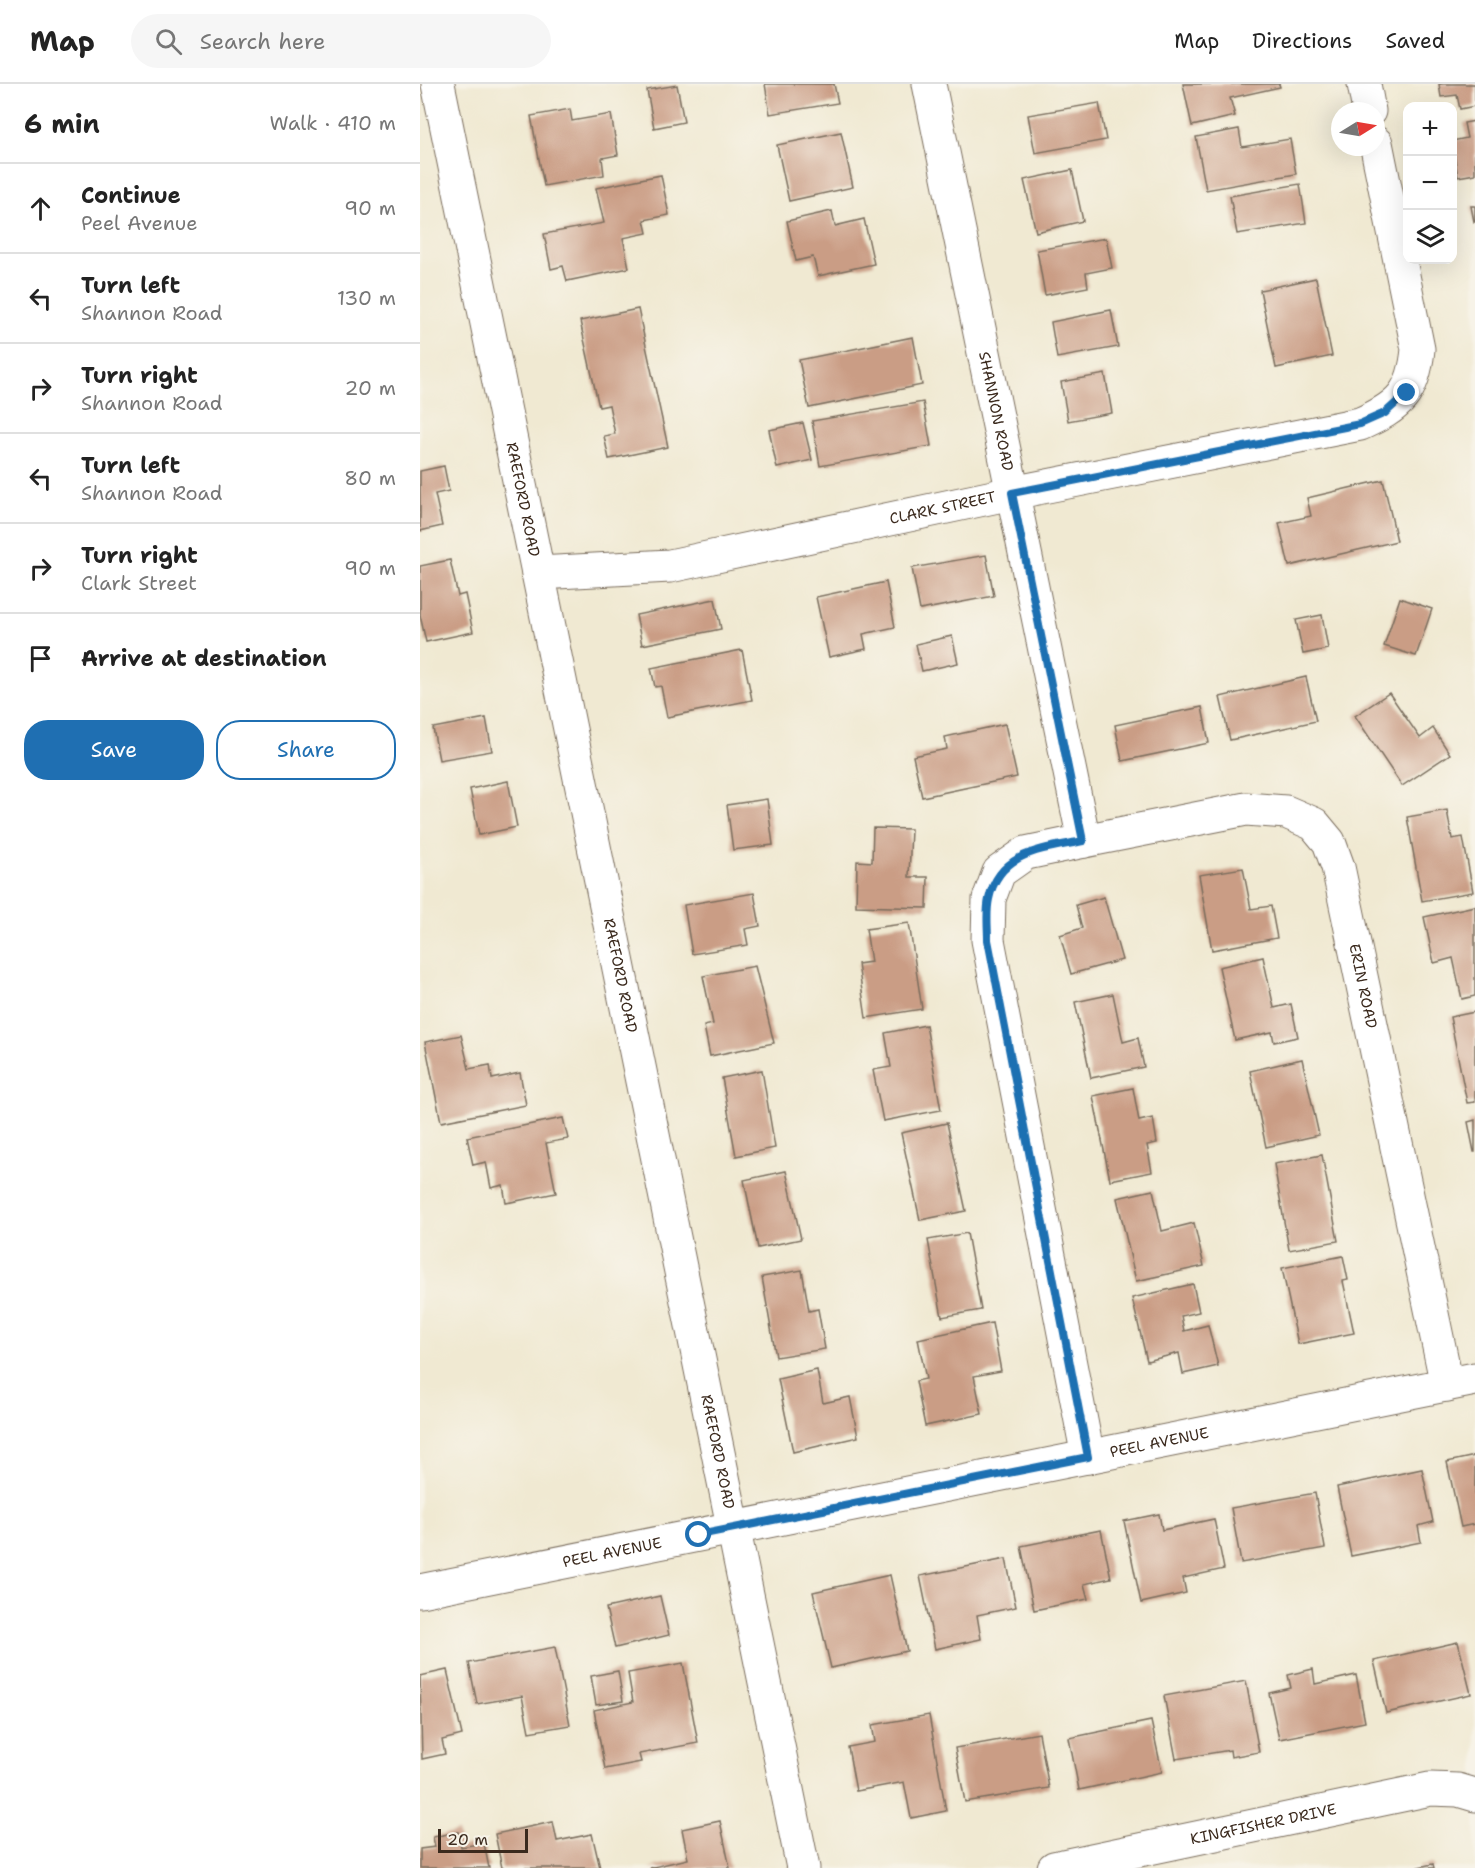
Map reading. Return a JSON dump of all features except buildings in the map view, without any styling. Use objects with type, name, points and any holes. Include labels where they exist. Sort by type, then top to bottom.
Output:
[{"type":"street","name":"RAEFORD ROAD","points":[[438,84],[803,1868]]},
{"type":"street","name":"SHANNON ROAD","points":[[929,84],[1083,841]]},
{"type":"street","points":[[1364,84],[1368,102]]},
{"type":"street","name":"CLARK STREET","points":[[538,573],[670,566],[1012,493],[1360,424],[1385,413],[1407,393],[1416,371],[1418,349],[1379,156]]},
{"type":"street","name":"ERIN ROAD","points":[[1083,841],[1246,809],[1286,812],[1314,824],[1329,842],[1338,867],[1461,1382]]},
{"type":"street","points":[[1083,841],[1026,853],[999,872],[989,899],[988,940],[1088,1457]]},
{"type":"street","name":"PEEL AVENUE","points":[[420,1591],[1461,1382]]},
{"type":"street","name":"KINGFISHER DRIVE","points":[[1054,1868],[1430,1789],[1458,1790],[1475,1795]]},
{"type":"route","points":[[699,1535],[1088,1457],[988,940],[989,899],[999,872],[1026,853],[1083,841],[1012,493],[1360,424],[1385,413],[1407,393]]}]
